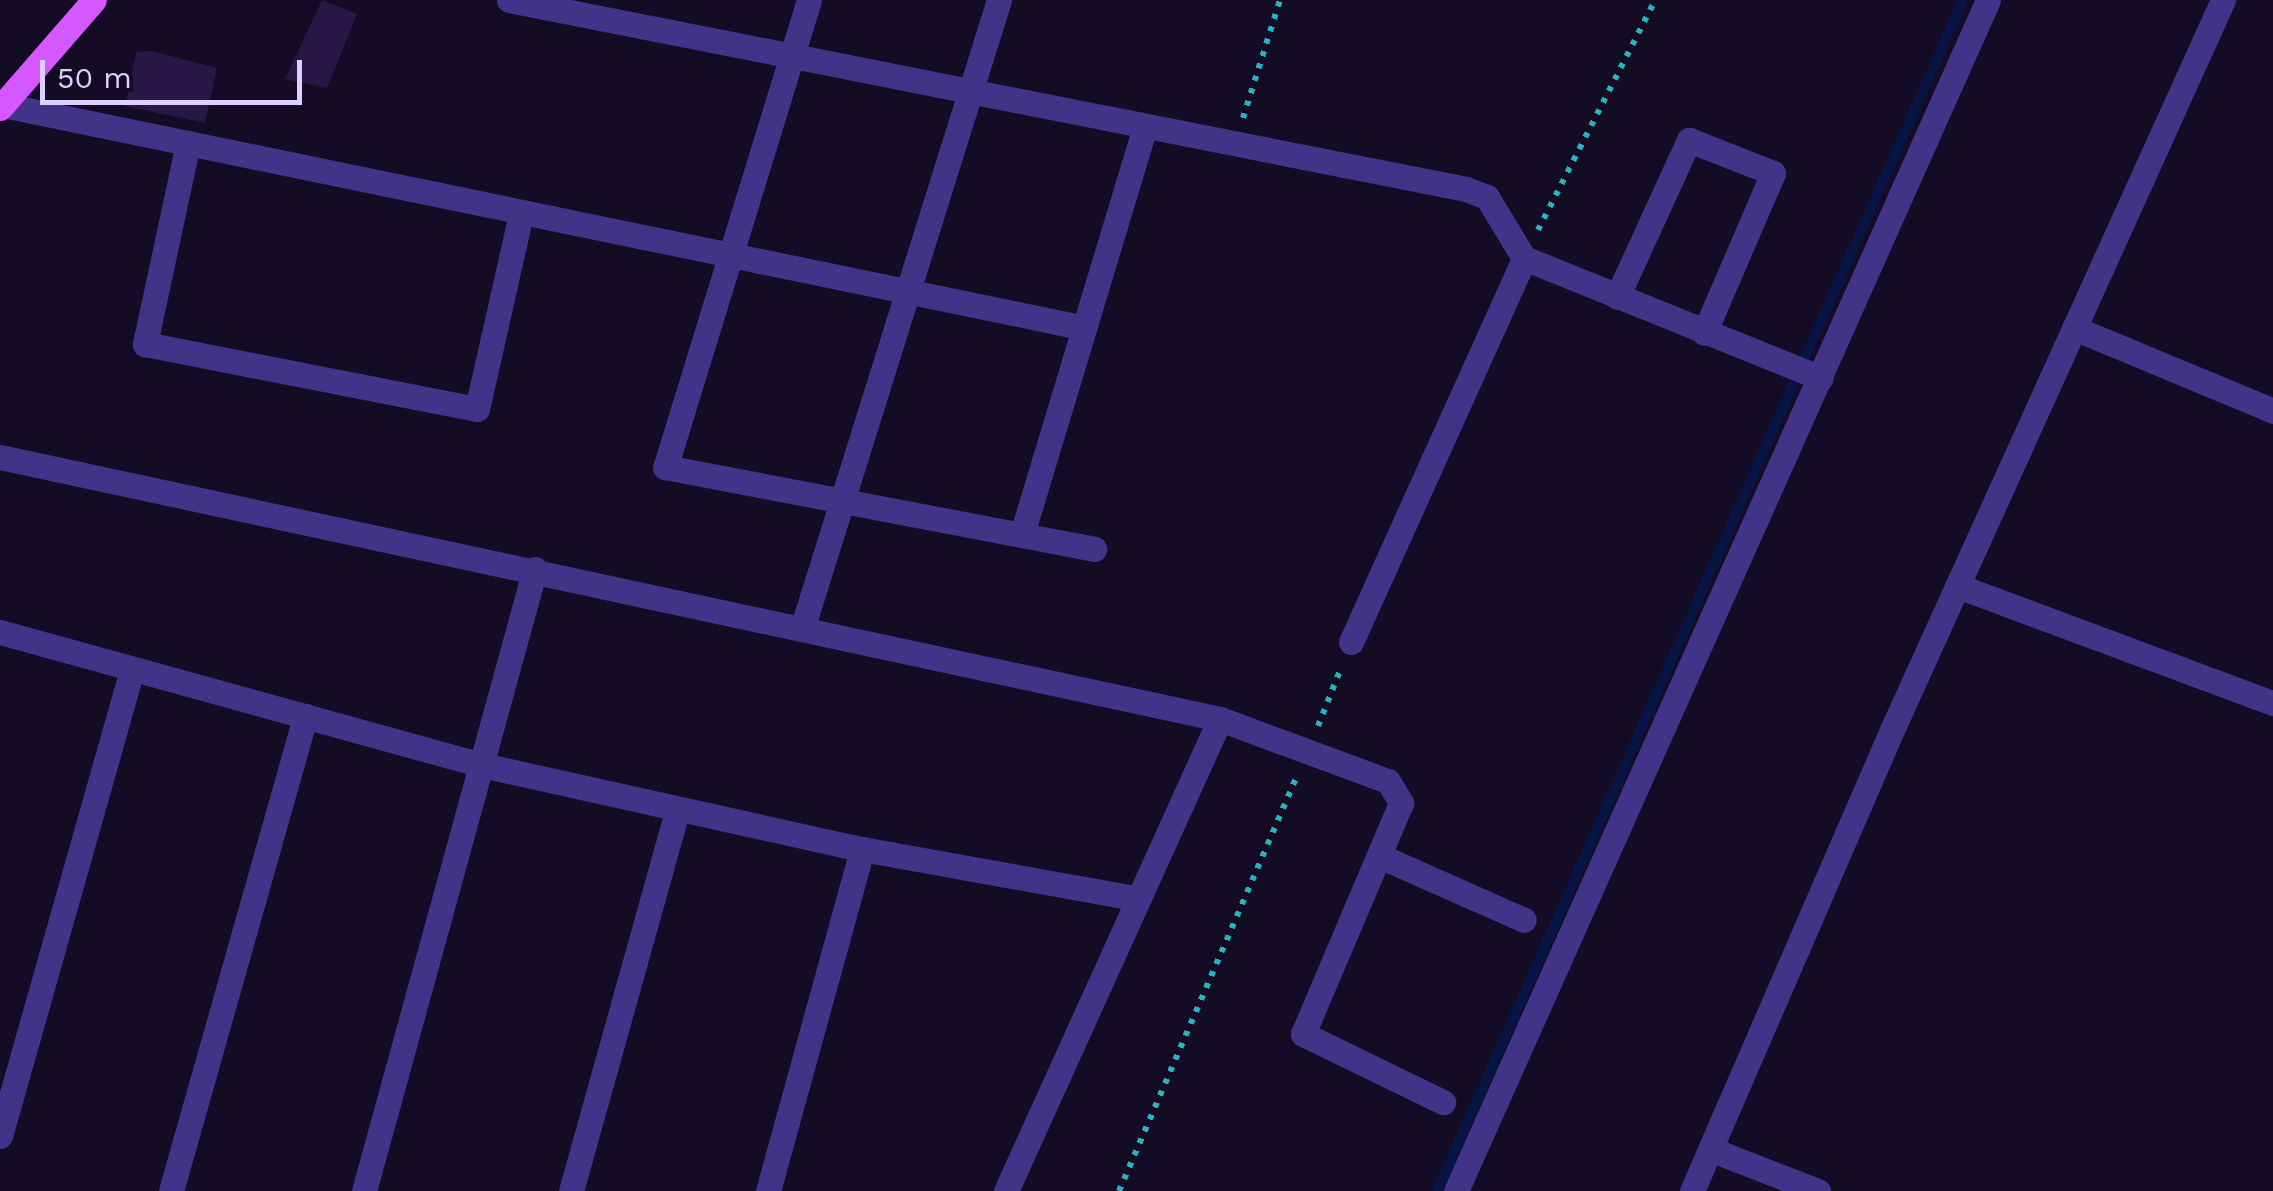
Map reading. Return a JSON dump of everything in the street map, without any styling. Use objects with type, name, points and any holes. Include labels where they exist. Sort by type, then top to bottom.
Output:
[{"type":"main road","points":[[1,107],[94,0]]},
{"type":"street","points":[[509,0],[1234,148],[1266,146],[1476,193],[1487,197],[1524,258],[1821,378]]},
{"type":"street","points":[[809,0],[726,255],[665,467],[838,504],[1094,549]]},
{"type":"street","points":[[802,628],[905,291],[1000,0]]},
{"type":"street","points":[[1456,1191],[1988,0]]},
{"type":"street","points":[[1692,1191],[1958,586],[2223,0]]},
{"type":"street","points":[[1,107],[1081,326]]},
{"type":"street","points":[[1022,534],[1081,326],[1144,130]]},
{"type":"street","points":[[1617,297],[1690,140],[1773,173],[1704,333]]},
{"type":"street","points":[[188,144],[145,344],[478,409],[521,213]]},
{"type":"street","points":[[1351,642],[1524,258]]},
{"type":"street","points":[[2074,328],[2273,411]]},
{"type":"street","points":[[0,457],[1220,718],[1310,748],[1388,782],[1401,803],[1382,857],[1303,1034],[1443,1102]]},
{"type":"street","points":[[364,1191],[535,569]]},
{"type":"street","points":[[1958,586],[2273,703]]},
{"type":"street","points":[[0,632],[482,765],[677,811],[1134,898]]},
{"type":"street","points":[[0,1136],[132,669]]},
{"type":"street","points":[[171,1191],[304,716]]},
{"type":"street","points":[[1006,1191],[1134,898],[1220,718]]},
{"type":"street","points":[[571,1191],[677,811]]},
{"type":"street","points":[[768,1191],[862,849]]},
{"type":"street","points":[[1382,857],[1524,920]]},
{"type":"street","points":[[1710,1149],[1818,1191]]},
{"type":"path","points":[[1234,148],[1280,0]]},
{"type":"path","points":[[1524,258],[1655,0]]},
{"type":"path","points":[[1119,1191],[1310,748],[1351,642]]},
{"type":"building","points":[[322,0],[357,14],[327,88],[285,79]]},
{"type":"building","points":[[152,51],[217,68],[205,123],[125,106],[136,52]]},
{"type":"waterway","points":[[1437,1191],[1963,0]]}]
